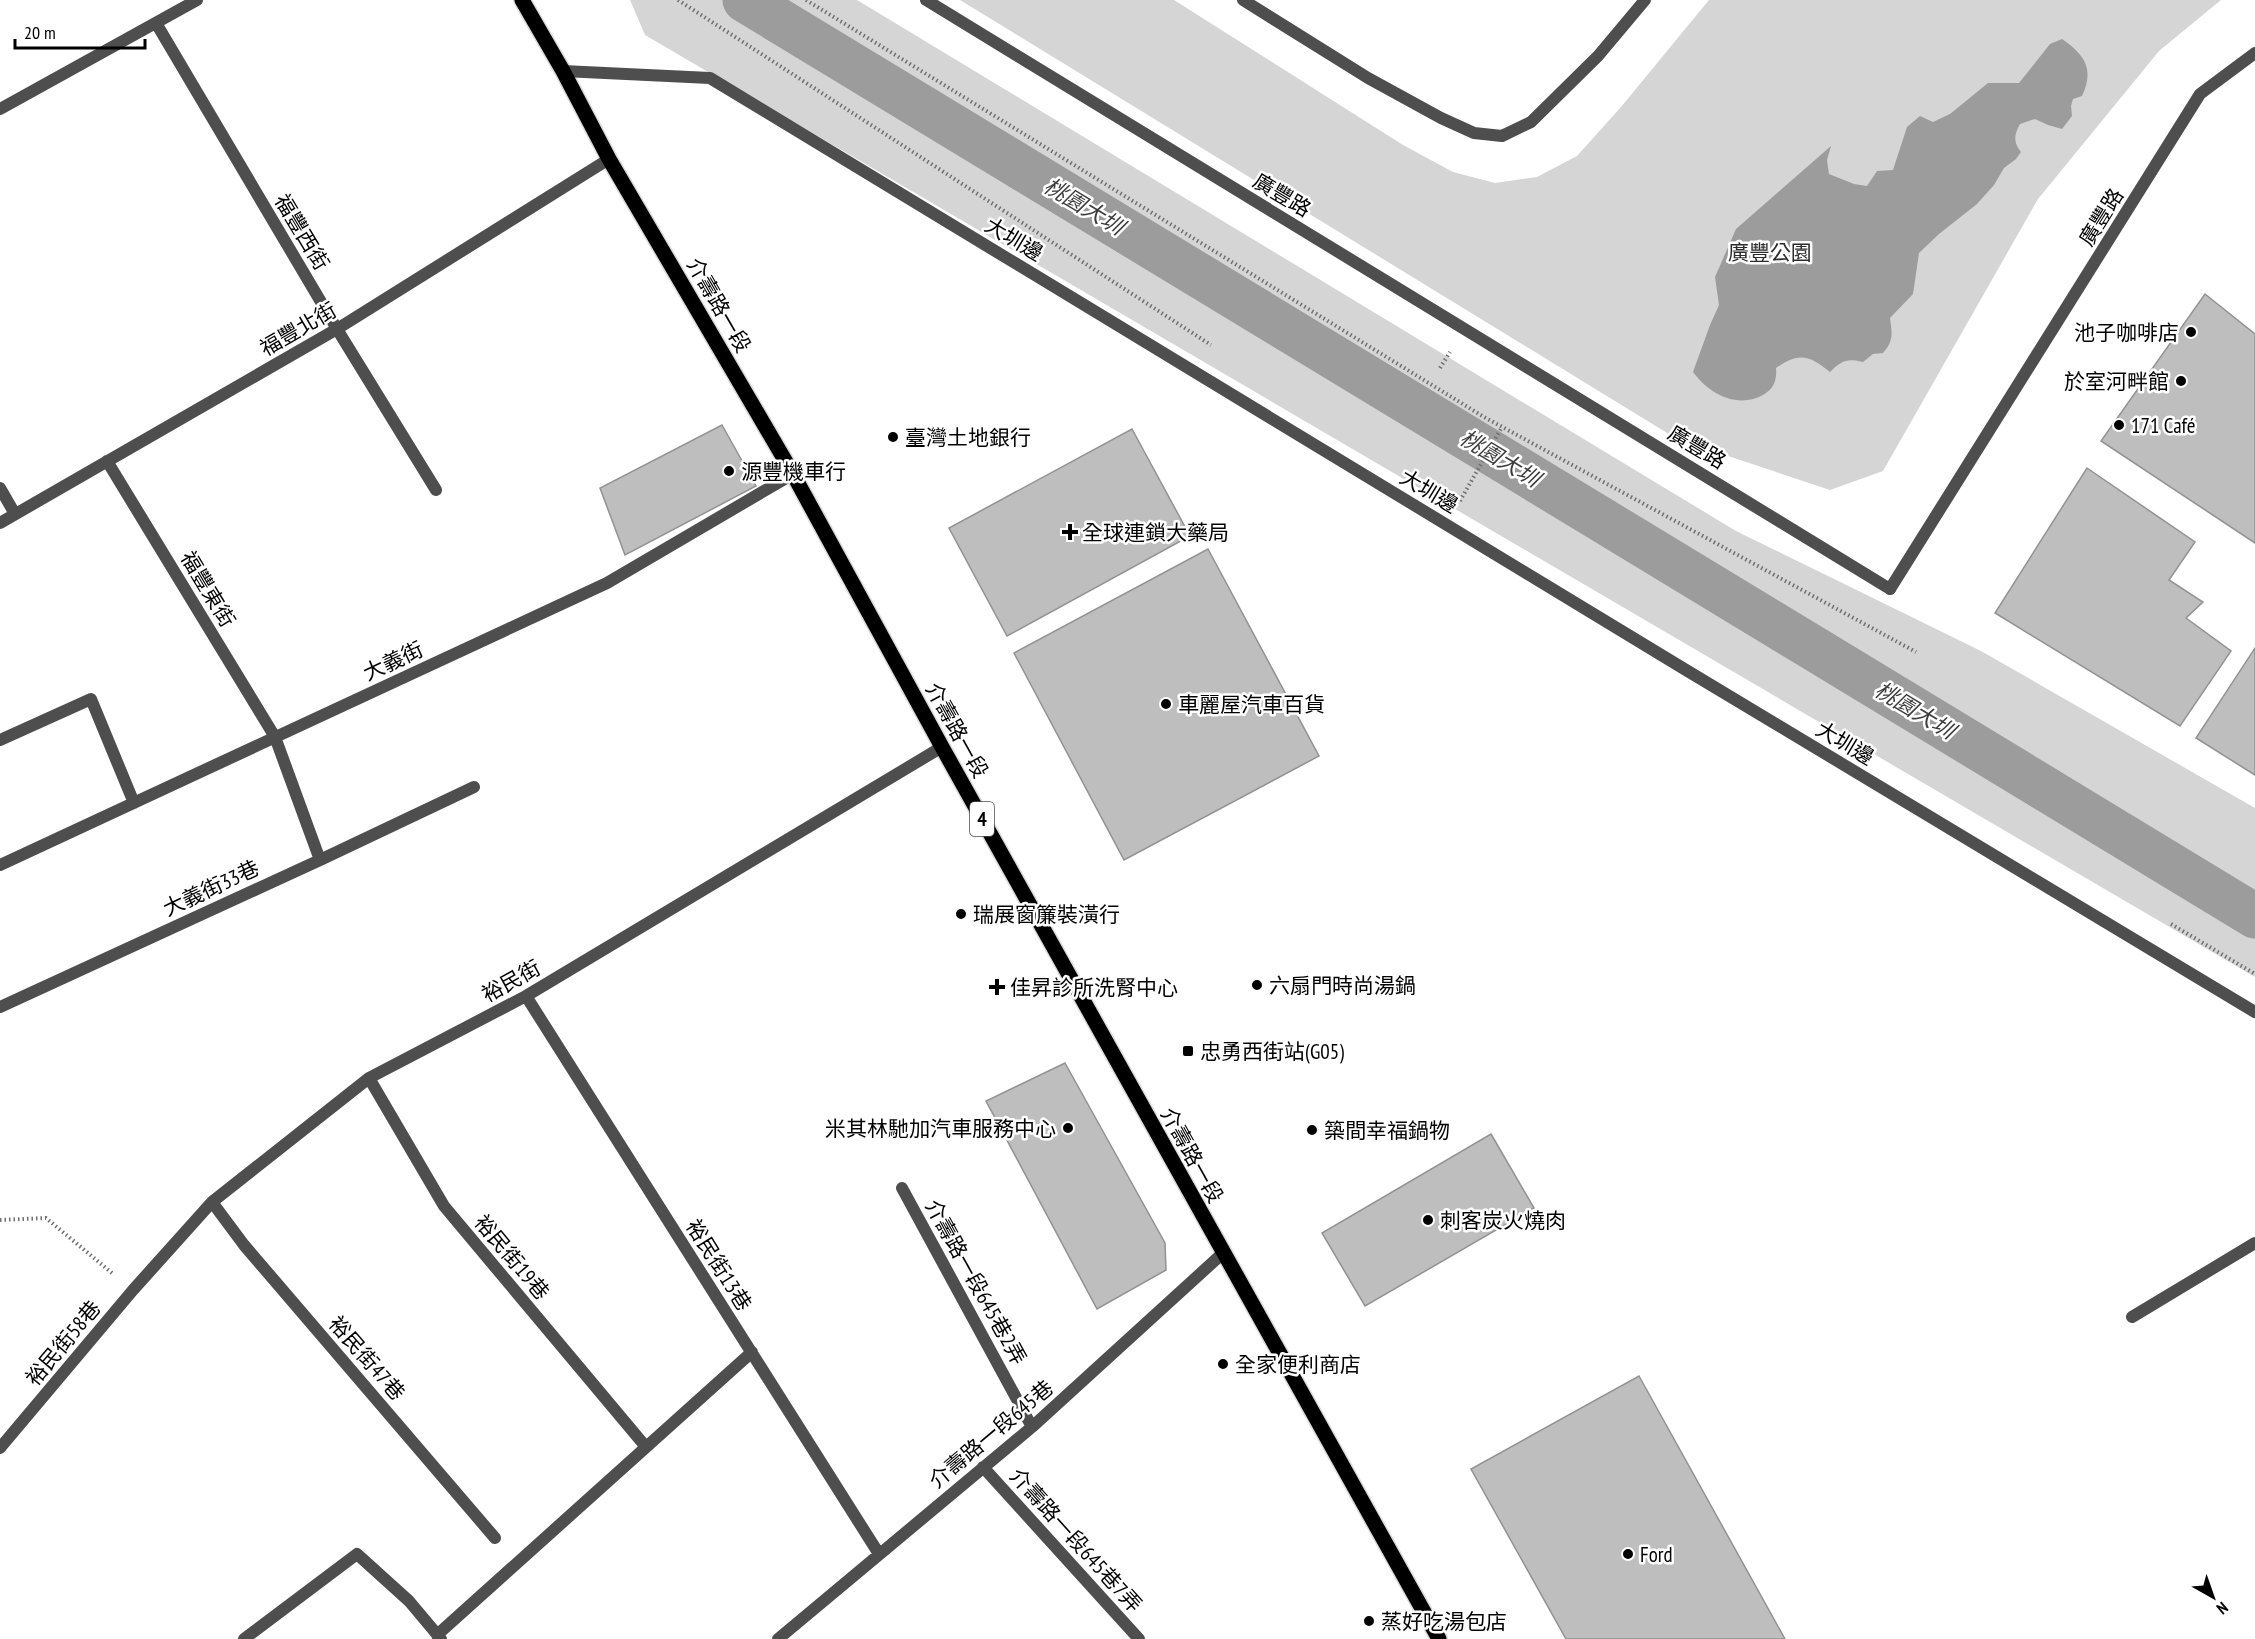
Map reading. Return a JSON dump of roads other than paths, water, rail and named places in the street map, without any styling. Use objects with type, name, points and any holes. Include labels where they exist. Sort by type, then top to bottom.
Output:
[{"type":"main road","name":"介壽路一段","points":[[522,0],[563,71],[609,159],[793,474],[942,747],[1439,1639]]},
{"type":"street","points":[[0,109],[197,0]]},
{"type":"street","name":"廣豐路","points":[[926,0],[1890,589],[2200,94],[2255,52]]},
{"type":"street","points":[[1243,0],[1368,78],[1441,118],[1474,133],[1502,136],[1531,122],[1598,56],[1645,0]]},
{"type":"street","name":"福豐西街","points":[[156,22],[337,329],[436,490]]},
{"type":"street","name":"大圳邊","points":[[563,71],[710,78],[2255,1012]]},
{"type":"street","name":"福豐北街","points":[[0,523],[337,329],[609,159]]},
{"type":"street","name":"福豐東街","points":[[107,461],[275,737]]},
{"type":"street","name":"大義街","points":[[0,865],[607,583],[793,474]]},
{"type":"street","points":[[0,488],[15,514]]},
{"type":"street","points":[[0,740],[91,699],[134,803]]},
{"type":"street","points":[[275,737],[320,860]]},
{"type":"street","name":"裕民街","points":[[133,1290],[212,1202],[369,1078],[526,996],[942,747]]},
{"type":"street","name":"大義街33巷","points":[[0,1007],[474,788]]},
{"type":"street","name":"裕民街13巷","points":[[526,996],[879,1554]]},
{"type":"street","name":"裕民街19巷","points":[[369,1078],[444,1206],[646,1448]]},
{"type":"street","name":"介壽路一段645巷2弄","points":[[902,1188],[1032,1427]]},
{"type":"street","name":"裕民街47巷","points":[[212,1202],[244,1245],[495,1538]]},
{"type":"street","points":[[2132,1317],[2255,1243]]},
{"type":"street","name":"介壽路一段645巷","points":[[778,1639],[1032,1427],[1223,1253]]},
{"type":"street","name":"裕民街58巷","points":[[0,1448],[133,1290]]},
{"type":"street","points":[[244,1639],[357,1554],[409,1601],[439,1637],[752,1352]]},
{"type":"street","name":"介壽路一段645巷7弄","points":[[983,1467],[1139,1639]]},
{"type":"waterway","name":"桃園大圳","points":[[745,0],[2255,916]]},
{"type":"place","name":"池子咖啡店","points":[[2191,332]]},
{"type":"place","name":"於室河畔館","points":[[2181,381]]},
{"type":"place","name":"171 Café","points":[[2119,425]]},
{"type":"place","name":"臺灣土地銀行","points":[[893,437]]},
{"type":"place","name":"源豐機車行","points":[[729,471]]},
{"type":"place","name":"全球連鎖大藥局","points":[[1070,532]]},
{"type":"place","name":"車麗屋汽車百貨","points":[[1166,704]]},
{"type":"place","name":"瑞展窗簾裝潢行","points":[[961,914]]},
{"type":"place","name":"六扇門時尚湯鍋","points":[[1257,985]]},
{"type":"place","name":"佳昇診所洗腎中心","points":[[997,987]]},
{"type":"place","name":"忠勇西街站(G05)","points":[[1188,1051]]},
{"type":"place","name":"米其林馳加汽車服務中心","points":[[1068,1128]]},
{"type":"place","name":"築間幸福鍋物","points":[[1312,1130]]},
{"type":"place","name":"刺客炭火燒肉","points":[[1428,1220]]},
{"type":"place","name":"全家便利商店","points":[[1223,1364]]},
{"type":"place","name":"Ford","points":[[1628,1554]]},
{"type":"place","name":"蒸好吃湯包店","points":[[1369,1621]]},
{"type":"park label","name":"廣豐公園","points":[[1770,252]]}]
